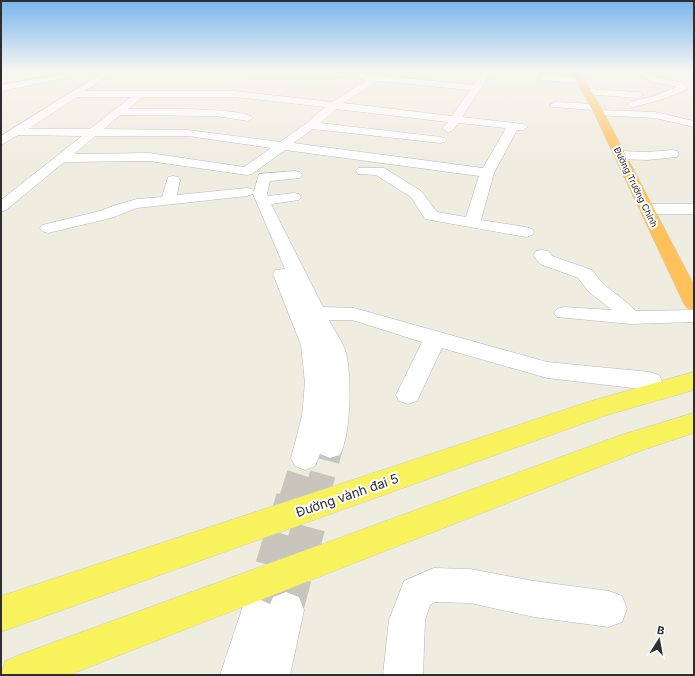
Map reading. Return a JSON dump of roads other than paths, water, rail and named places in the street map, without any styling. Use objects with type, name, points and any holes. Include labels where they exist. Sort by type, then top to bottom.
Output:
[{"type":"highway","name":"Đường Trường Chinh","points":[[593,103],[694,304]]},
{"type":"main road","name":"Đường vành đai 5","points":[[1,614],[600,408],[694,380]]},
{"type":"main road","points":[[19,675],[631,443],[694,423]]},
{"type":"street","points":[[1,141],[61,103]]},
{"type":"street","points":[[1,207],[129,103]]},
{"type":"street","points":[[268,107],[276,103]]},
{"type":"street","points":[[308,103],[518,126],[487,173],[472,223]]},
{"type":"street","points":[[62,158],[149,157],[247,171],[311,125],[338,103]]},
{"type":"street","points":[[400,113],[410,103]]},
{"type":"street","points":[[424,164],[467,103]]},
{"type":"street","points":[[633,104],[638,103]]},
{"type":"street","points":[[555,105],[629,114],[650,114],[694,124]]},
{"type":"street","points":[[117,112],[216,113],[252,116],[217,136]]},
{"type":"street","points":[[311,125],[441,140]]},
{"type":"street","points":[[16,132],[188,133],[487,173]]},
{"type":"street","points":[[619,155],[647,156],[673,154]]},
{"type":"street","points":[[363,171],[378,171],[416,194],[425,205],[431,216],[526,232]]},
{"type":"street","points":[[250,192],[260,194],[264,177],[294,175]]},
{"type":"street","points":[[169,200],[174,180]]},
{"type":"street","points":[[1,192],[19,191]]},
{"type":"street","points":[[250,192],[316,314],[334,352],[338,374],[337,405],[330,447]]},
{"type":"street","points":[[250,192],[312,345],[317,383],[315,416],[306,458]]},
{"type":"street","points":[[48,228],[106,215],[128,205],[250,192],[294,197]]},
{"type":"street","points":[[646,209],[694,209]]},
{"type":"street","points":[[542,255],[546,260],[580,271],[589,278],[596,288],[618,305],[631,318]]},
{"type":"street","points":[[556,275],[581,275],[589,278]]},
{"type":"street","points":[[564,313],[631,318],[694,316]]},
{"type":"street","points":[[316,314],[354,314],[547,370],[650,381]]},
{"type":"street","points":[[408,395],[435,338]]},
{"type":"street","points":[[403,675],[407,620],[416,593],[434,585],[470,586],[534,599],[609,609]]},
{"type":"street","points":[[240,675],[271,613],[270,675]]},
{"type":"tunnel","points":[[316,499],[330,447]]},
{"type":"tunnel","points":[[292,499],[305,458]]},
{"type":"tunnel","points":[[257,616],[293,498]]},
{"type":"tunnel","points":[[286,610],[316,498]]}]
